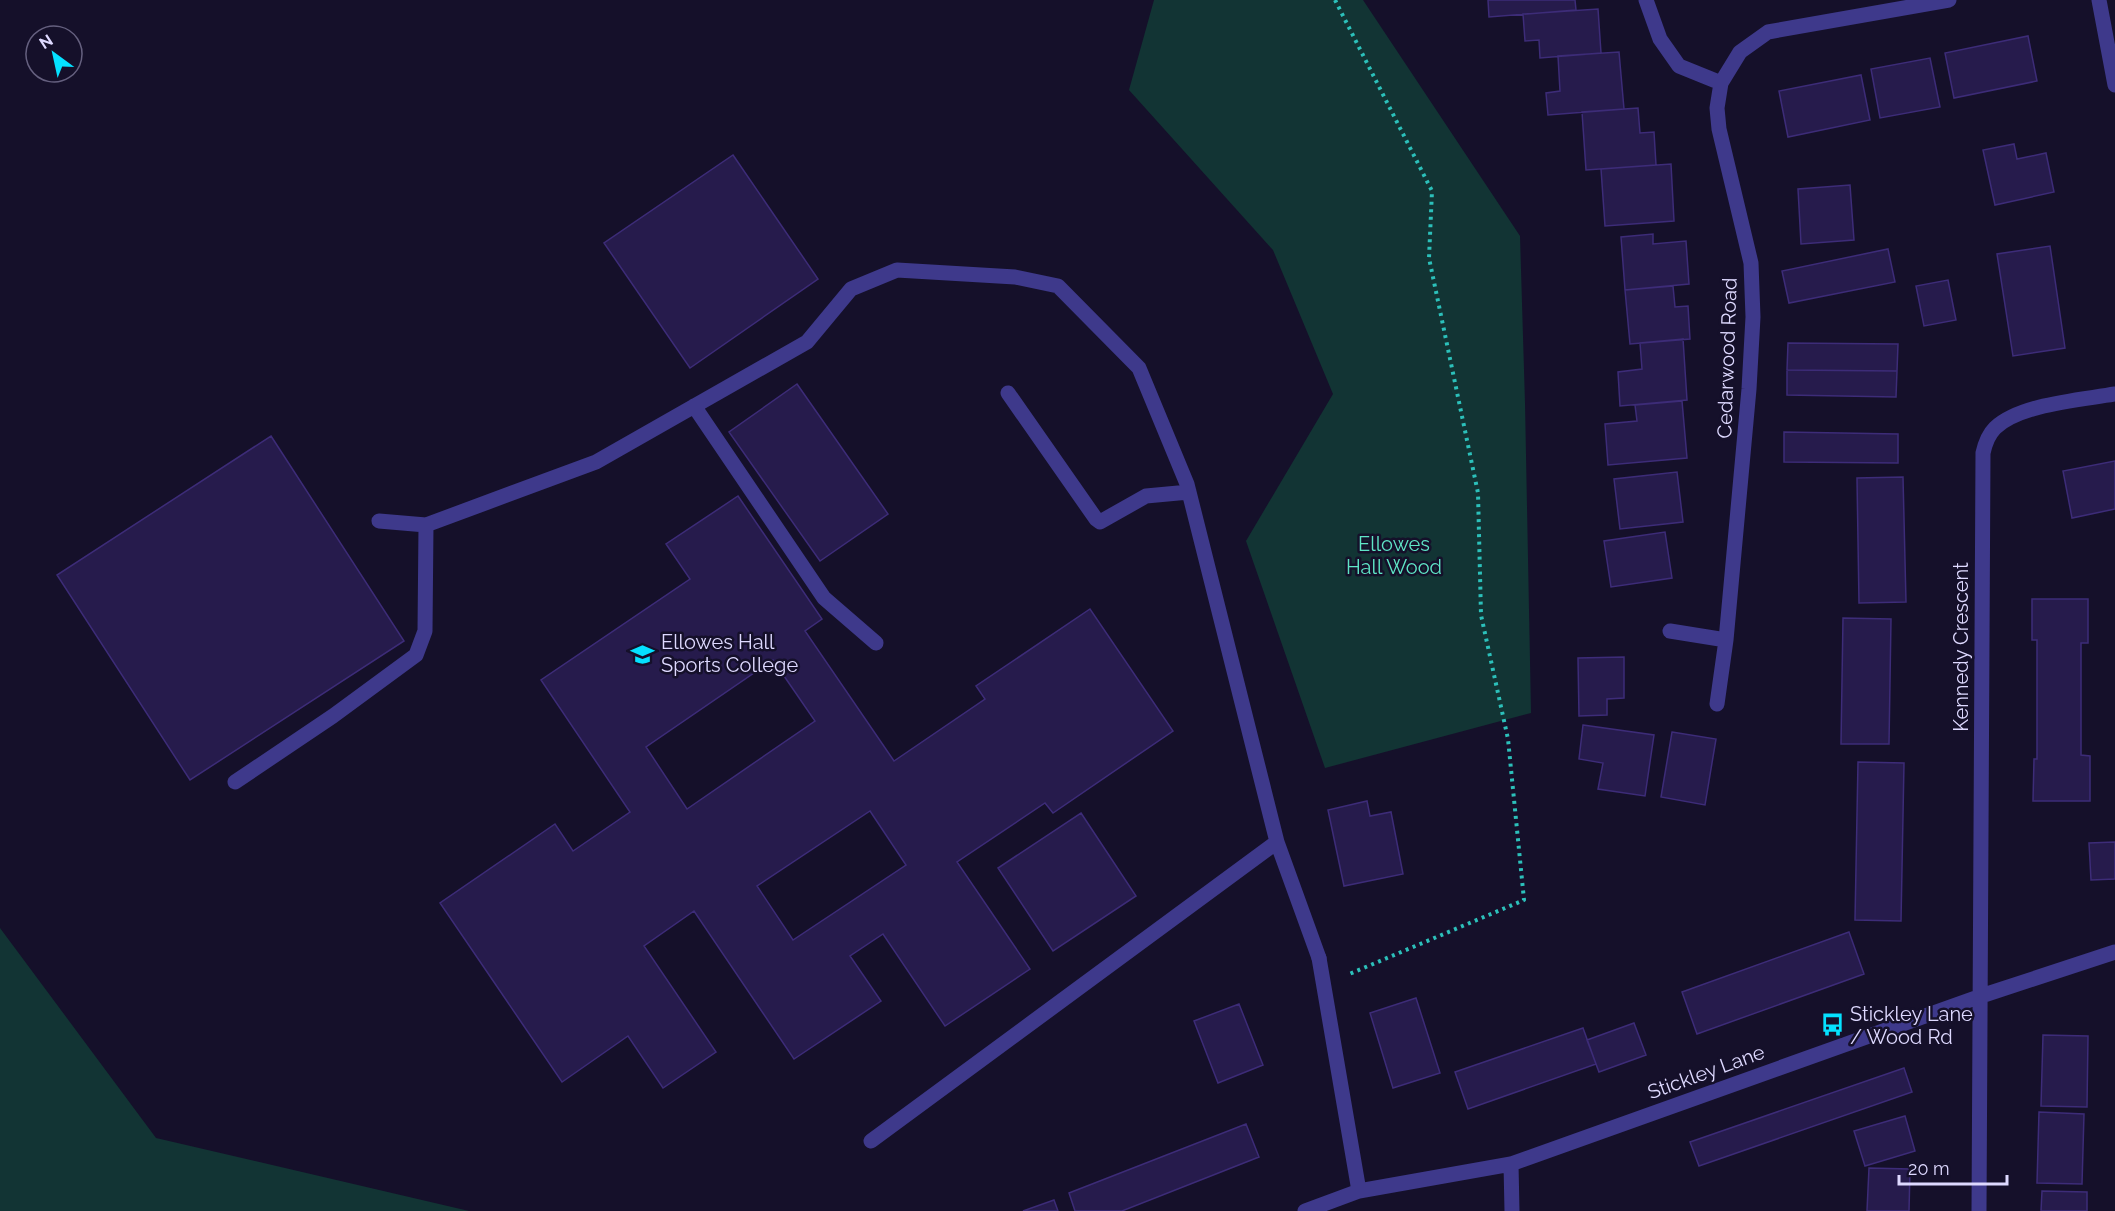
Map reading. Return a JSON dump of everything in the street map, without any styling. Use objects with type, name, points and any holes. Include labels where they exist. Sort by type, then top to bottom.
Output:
[{"type":"street","points":[[1646,0],[1660,39],[1679,66],[1721,82]]},
{"type":"street","name":"Cedarwood Road","points":[[1717,704],[1726,640],[1749,389],[1753,317],[1751,263],[1719,129],[1717,108],[1721,82],[1740,52],[1768,32],[1950,0]]},
{"type":"street","points":[[2099,0],[2115,85]]},
{"type":"street","points":[[379,521],[426,525],[596,462],[807,342],[851,289],[897,270],[1015,277],[1058,286],[1139,368],[1189,492],[1277,842],[1319,958],[1359,1191]]},
{"type":"street","points":[[1008,393],[1095,519],[1100,522],[1146,496],[1189,492]]},
{"type":"street","name":"Kennedy Crescent","points":[[1978,1211],[1983,453],[1994,428],[2010,417],[2029,410],[2115,393]]},
{"type":"street","points":[[694,406],[824,598],[876,643]]},
{"type":"street","points":[[235,782],[333,716],[416,655],[425,631],[426,525]]},
{"type":"street","points":[[1670,632],[1726,640]]},
{"type":"street","points":[[871,1142],[1277,842]]},
{"type":"street","name":"Stickley Lane","points":[[1305,1211],[1359,1191],[1511,1164],[1981,996],[2115,952]]},
{"type":"street","points":[[1511,1164],[1512,1211]]},
{"type":"path","points":[[1323,985],[1524,900],[1508,739],[1481,615],[1478,493],[1429,258],[1432,190],[1335,0]]},
{"type":"green space","name":"Ellowes Hall Wood","points":[[1154,0],[1363,0],[1520,236],[1531,713],[1325,768],[1246,541],[1333,394],[1273,250],[1129,90]]},
{"type":"green space","points":[[0,928],[156,1138],[469,1211],[0,1211]]},
{"type":"building","points":[[1488,0],[1575,0],[1576,10],[1489,17]]},
{"type":"building","points":[[1598,9],[1601,53],[1540,58],[1539,40],[1525,41],[1523,14]]},
{"type":"building","points":[[2028,36],[2037,81],[1954,98],[1945,53]]},
{"type":"building","points":[[1619,52],[1624,109],[1548,115],[1546,93],[1560,91],[1558,56]]},
{"type":"building","points":[[1930,58],[1940,107],[1880,118],[1871,69]]},
{"type":"building","points":[[1861,75],[1870,120],[1788,137],[1779,91]]},
{"type":"building","points":[[1638,108],[1640,133],[1654,132],[1656,165],[1586,170],[1582,112]]},
{"type":"building","points":[[2014,144],[2017,159],[2046,153],[2054,192],[1995,205],[1983,150]]},
{"type":"building","points":[[733,155],[818,279],[690,368],[604,243]]},
{"type":"building","points":[[1671,164],[1674,221],[1605,226],[1601,169]]},
{"type":"building","points":[[1850,185],[1854,240],[1801,244],[1798,189]]},
{"type":"building","points":[[1653,234],[1653,244],[1686,241],[1689,284],[1625,290],[1621,237]]},
{"type":"building","points":[[2050,246],[2065,348],[2013,356],[1997,254]]},
{"type":"building","points":[[1888,249],[1895,282],[1789,303],[1782,271]]},
{"type":"building","points":[[1948,280],[1956,320],[1924,326],[1916,286]]},
{"type":"building","points":[[1673,286],[1675,307],[1688,306],[1690,339],[1630,344],[1625,290]]},
{"type":"building","points":[[1683,339],[1687,400],[1620,406],[1618,372],[1642,369],[1640,343]]},
{"type":"building","points":[[1788,343],[1898,344],[1897,371],[1787,370]]},
{"type":"building","points":[[1787,370],[1897,371],[1896,397],[1787,395]]},
{"type":"building","points":[[797,384],[888,514],[820,561],[729,432]]},
{"type":"building","points":[[1682,401],[1687,458],[1608,465],[1605,424],[1637,421],[1635,405]]},
{"type":"building","points":[[1784,432],[1898,434],[1898,463],[1784,462]]},
{"type":"building","points":[[271,436],[404,641],[190,780],[57,575]]},
{"type":"building","points":[[2115,461],[2115,509],[2072,518],[2063,471]]},
{"type":"building","points":[[1677,472],[1683,522],[1620,529],[1614,479]]},
{"type":"building","points":[[1903,477],[1906,602],[1859,603],[1857,478]]},
{"type":"building","points":[[738,496],[822,619],[805,631],[894,761],[985,699],[976,686],[1090,609],[1173,731],[1053,813],[1045,803],[957,862],[1030,969],[945,1026],[883,934],[850,956],[881,1001],[794,1059],[694,911],[644,946],[716,1052],[663,1088],[628,1036],[562,1082],[440,903],[555,824],[573,851],[630,812],[541,680],[690,579],[666,544]],"holes":[[[773,660],[815,721],[687,809],[646,747]],[[870,811],[906,865],[793,940],[757,886]]]},
{"type":"building","points":[[1665,532],[1672,578],[1611,587],[1604,541]]},
{"type":"building","points":[[2032,599],[2088,599],[2088,643],[2081,643],[2081,755],[2090,756],[2090,801],[2033,801],[2034,759],[2037,759],[2037,640],[2032,640]]},
{"type":"building","points":[[1843,618],[1891,619],[1889,744],[1841,744]]},
{"type":"building","points":[[1624,657],[1624,698],[1607,699],[1607,715],[1579,716],[1578,658]]},
{"type":"building","points":[[1583,725],[1654,735],[1645,796],[1598,789],[1603,763],[1579,759]]},
{"type":"building","points":[[1672,732],[1716,739],[1705,805],[1661,797]]},
{"type":"building","points":[[1858,762],[1904,763],[1901,921],[1855,920]]},
{"type":"building","points":[[1367,801],[1370,816],[1391,812],[1403,874],[1344,886],[1328,810]]},
{"type":"building","points":[[1081,813],[1136,896],[1053,951],[998,868]]},
{"type":"building","points":[[2115,842],[2115,879],[2091,880],[2089,843]]},
{"type":"building","points":[[1849,932],[1864,974],[1697,1034],[1682,992]]},
{"type":"building","points":[[1416,998],[1440,1073],[1393,1088],[1370,1013]]},
{"type":"building","points":[[1239,1004],[1263,1065],[1218,1083],[1194,1021]]},
{"type":"building","points":[[1634,1023],[1646,1055],[1599,1072],[1587,1040]]},
{"type":"building","points":[[1583,1028],[1596,1064],[1468,1109],[1455,1072]]},
{"type":"building","points":[[2043,1035],[2088,1036],[2087,1107],[2041,1106]]},
{"type":"building","points":[[1904,1068],[1912,1092],[1699,1166],[1690,1142]]},
{"type":"building","points":[[2039,1112],[2084,1114],[2082,1184],[2037,1183]]},
{"type":"building","points":[[1905,1116],[1915,1151],[1865,1166],[1854,1131]]},
{"type":"building","points":[[1246,1124],[1259,1157],[1122,1211],[1075,1211],[1069,1193]]},
{"type":"building","points":[[1869,1168],[1910,1169],[1909,1211],[1867,1211]]},
{"type":"building","points":[[2042,1191],[2087,1192],[2087,1211],[2041,1211]]},
{"type":"building","points":[[1054,1200],[1058,1211],[1023,1211]]},
{"type":"place","name":"Ellowes Hall Sports College","points":[[643,654]]},
{"type":"place","name":"Stickley Lane / Wood Rd","points":[[1832,1025]]}]
